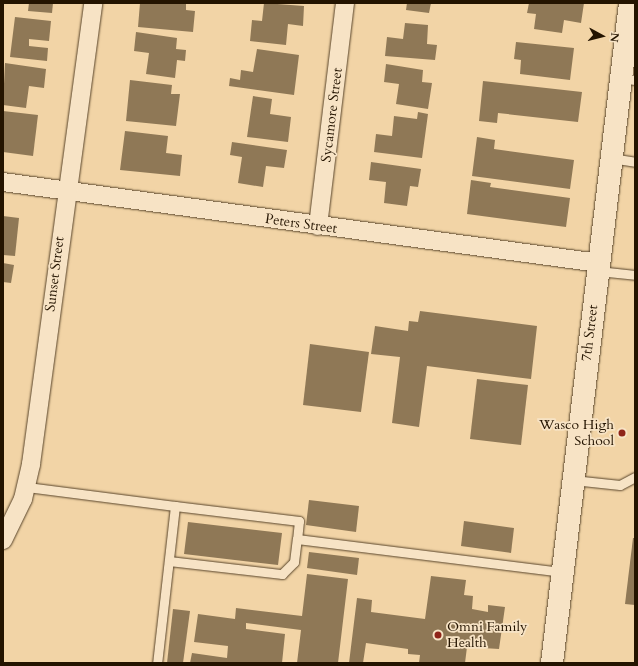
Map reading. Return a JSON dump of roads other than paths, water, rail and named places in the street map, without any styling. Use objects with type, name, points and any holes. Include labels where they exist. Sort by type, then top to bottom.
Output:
[{"type":"street","name":"Sunset Street","points":[[3,540],[18,512],[27,487],[60,230],[70,190],[93,3]]},
{"type":"street","name":"Sycamore Street","points":[[318,226],[345,3]]},
{"type":"street","name":"7th Street","points":[[552,663],[611,158],[628,79],[630,3]]},
{"type":"street","name":"Peters Street","points":[[3,182],[70,190],[598,267]]},
{"type":"lane","points":[[611,158],[635,162]]},
{"type":"lane","points":[[598,267],[635,276]]},
{"type":"lane","points":[[573,480],[620,485],[635,477]]},
{"type":"lane","points":[[27,487],[299,521],[294,562],[282,574],[169,561]]},
{"type":"lane","points":[[157,663],[175,506]]},
{"type":"lane","points":[[297,538],[563,572]]},
{"type":"place","name":"Wasco High School","points":[[622,433]]},
{"type":"place","name":"Omni Family Health","points":[[438,635]]}]
